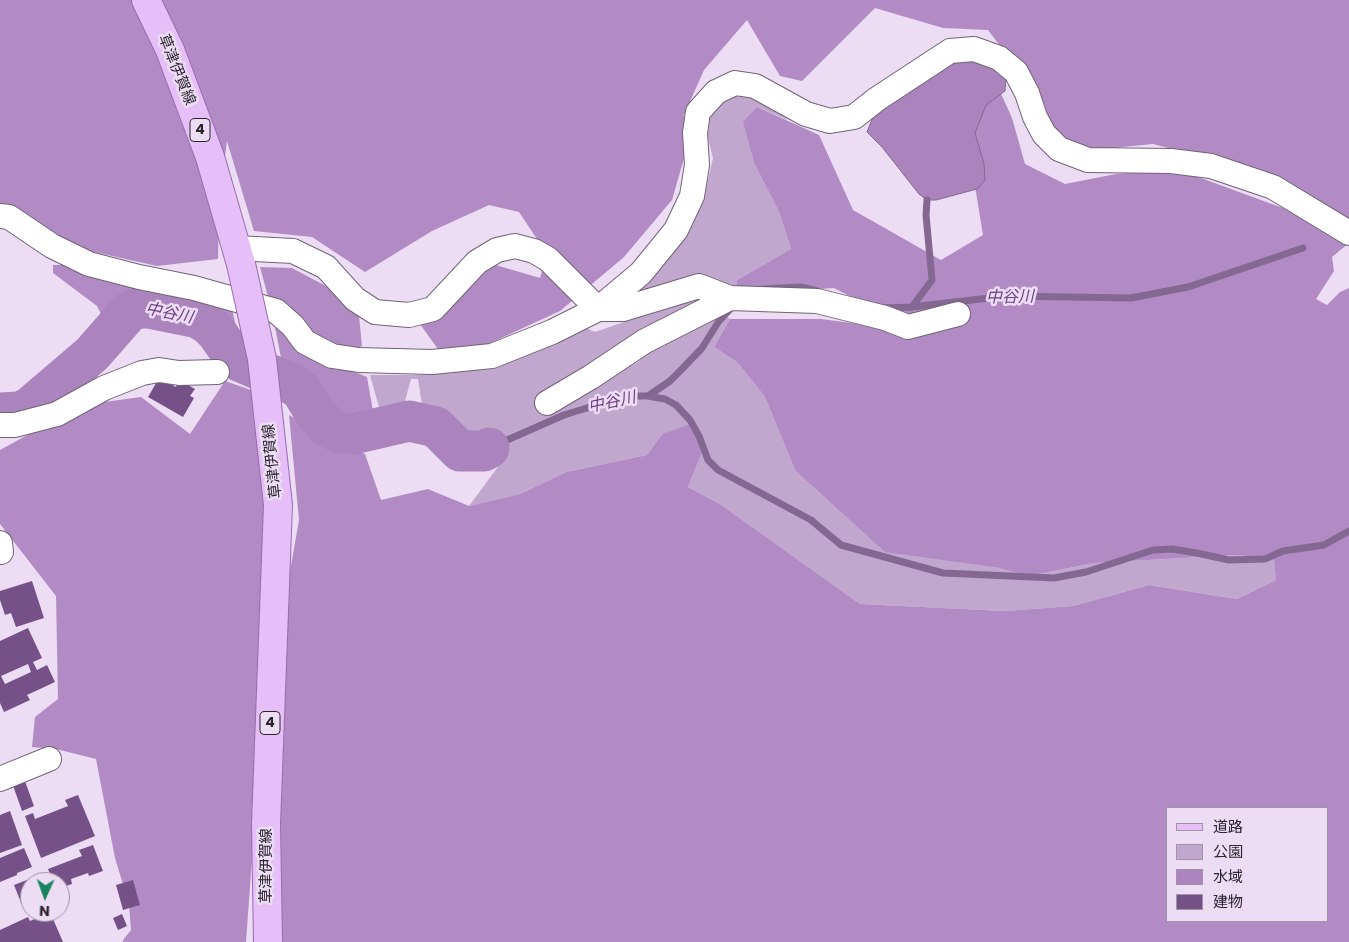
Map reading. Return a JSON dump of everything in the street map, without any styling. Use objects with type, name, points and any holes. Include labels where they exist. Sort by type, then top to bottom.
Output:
[{"type":"main road","name":"草津伊賀線","points":[[146,0],[170,50],[210,157],[239,256],[262,359],[278,505],[266,824],[268,942]]},
{"type":"street","points":[[0,216],[9,217],[52,246],[89,264],[139,277],[194,288],[276,311],[293,326],[305,342],[332,356],[359,360],[432,362],[492,356],[552,332],[598,309],[641,273],[676,230],[692,196],[697,165],[695,133],[698,112],[716,92],[735,83],[755,86],[806,114],[830,121],[854,117],[877,99],[950,51],[974,49],[999,58],[1016,72],[1044,134],[1059,149],[1088,160],[1171,161],[1211,166],[1273,187],[1349,232]]},
{"type":"street","points":[[239,256],[294,251],[326,267],[355,299],[375,312],[409,316],[433,309],[478,262],[498,250],[515,246],[534,251],[548,259],[598,309],[623,309],[699,286],[730,298],[817,300],[885,318],[908,327],[958,314]]},
{"type":"street","points":[[547,403],[591,377],[645,341],[730,298]]},
{"type":"street","points":[[0,425],[15,425],[57,414],[104,388],[142,373],[159,370],[179,373],[217,372]]},
{"type":"street","points":[[0,779],[49,759]]},
{"type":"green space","points":[[739,95],[768,102],[788,120],[757,107],[755,165],[779,212],[791,249],[737,280],[737,290],[619,299],[655,276],[685,238],[703,202],[713,158],[705,127],[711,104]]},
{"type":"green space","points":[[715,297],[550,408],[638,362],[665,332],[717,310],[730,319],[714,347],[737,362],[765,397],[795,470],[994,567],[1029,576],[1094,563],[1237,555],[1275,559],[1276,580],[1237,599],[1149,585],[1073,606],[1005,611],[860,604],[720,504],[688,487],[703,450],[662,434],[647,455],[566,472],[520,494],[469,506],[503,460],[457,447],[456,431],[425,424],[418,379],[411,379],[400,419],[382,418],[370,375],[422,375],[498,363],[580,325],[595,332],[671,306]]},
{"type":"shaded area","points":[[0,0],[1349,0],[1349,219],[1264,173],[1153,144],[1092,150],[1052,134],[1041,100],[988,30],[943,28],[875,8],[802,81],[780,76],[747,20],[704,70],[684,115],[685,155],[672,200],[624,257],[560,311],[488,344],[438,349],[417,320],[492,264],[540,278],[547,254],[519,212],[489,205],[432,231],[365,272],[312,237],[254,231],[227,141],[219,203],[218,259],[157,266],[72,247],[0,212]]},
{"type":"shaded area","points":[[998,87],[1012,118],[1025,164],[1065,184],[1116,174],[1179,170],[1321,222],[1349,243],[1332,257],[1334,271],[1316,299],[1327,305],[1340,292],[1349,288],[1349,942],[262,942],[258,775],[246,942],[123,942],[131,930],[129,904],[115,858],[96,759],[56,749],[32,747],[35,717],[58,699],[56,596],[0,524],[0,450],[82,405],[141,397],[190,434],[225,381],[251,390],[272,521],[289,577],[299,520],[289,415],[329,438],[365,454],[381,500],[428,489],[469,506],[520,494],[566,472],[647,455],[662,434],[694,423],[703,450],[688,487],[720,504],[860,604],[1005,611],[1073,606],[1149,585],[1237,599],[1276,580],[1274,559],[1237,555],[1094,563],[1029,576],[994,567],[885,552],[795,470],[765,397],[737,362],[714,347],[730,319],[821,319],[919,332],[834,288],[751,294],[737,290],[737,280],[791,249],[779,212],[755,165],[743,122],[757,107],[819,135],[853,210],[941,260],[983,235],[964,119]]},
{"type":"shaded area","points":[[53,265],[74,265],[120,279],[137,291],[178,294],[231,305],[241,348],[178,321],[140,313],[107,326],[97,306],[53,273]]},
{"type":"shaded area","points":[[260,267],[292,268],[337,292],[359,316],[362,346],[345,352],[320,342],[301,323],[289,306],[270,304]]},
{"type":"shaded area","points":[[273,317],[313,355],[367,377],[374,417],[355,416],[321,408],[308,390],[283,368]]},
{"type":"water","points":[[972,54],[1006,76],[1005,91],[986,105],[975,133],[984,164],[985,180],[977,189],[936,200],[927,200],[919,194],[882,147],[867,132],[875,112],[955,58]]},
{"type":"building","points":[[159,378],[176,387],[179,380],[195,389],[190,396],[194,398],[183,417],[148,397]]},
{"type":"building","points":[[32,581],[44,618],[16,627],[11,613],[5,615],[0,600],[0,591]]},
{"type":"building","points":[[28,628],[42,658],[33,662],[37,670],[47,665],[55,682],[27,695],[30,700],[4,712],[0,703],[0,641]],"holes":[[[28,664],[31,672],[5,684],[1,676]]]},
{"type":"building","points":[[22,773],[34,806],[22,811],[10,777]]},
{"type":"building","points":[[78,795],[95,836],[41,858],[25,816],[33,813],[35,819],[68,806],[65,800]]},
{"type":"building","points":[[10,811],[22,845],[0,853],[0,815]]},
{"type":"building","points":[[93,845],[103,871],[89,876],[88,873],[71,879],[72,884],[70,885],[70,872],[49,872],[48,869],[82,856],[79,850]]},
{"type":"building","points":[[24,848],[32,867],[0,882],[0,858]]},
{"type":"building","points":[[133,880],[140,905],[123,910],[116,885]]},
{"type":"building","points":[[20,883],[20,900],[14,885]]},
{"type":"building","points":[[122,914],[127,926],[118,930],[113,918]]},
{"type":"building","points":[[20,921],[54,922],[63,942],[0,942],[0,930]]},
{"type":"waterway","points":[[912,307],[932,280],[926,215],[927,200]]},
{"type":"waterway","name":"中谷川","points":[[882,308],[912,307],[1006,296],[1131,298],[1188,287],[1303,248]]},
{"type":"waterway","name":"中谷川","points":[[763,289],[801,287],[817,291]]},
{"type":"waterway","name":"中谷川","points":[[489,448],[564,415],[616,399],[648,396],[670,381],[702,348],[719,321],[732,307]]},
{"type":"waterway","name":"中谷川","points":[[0,413],[20,412],[30,407],[92,354],[128,313],[137,308],[148,308],[198,318],[209,325],[233,356],[241,362],[290,383],[301,390],[315,413],[328,427],[338,432],[353,434],[409,421],[436,427],[460,451],[484,451],[489,448]]},
{"type":"waterway","points":[[648,396],[665,399],[676,405],[690,420],[699,436],[708,460],[718,470],[811,520],[841,545],[943,573],[1054,578],[1086,572],[1153,550],[1172,549],[1229,560],[1265,559],[1283,551],[1324,545],[1349,531]]}]
